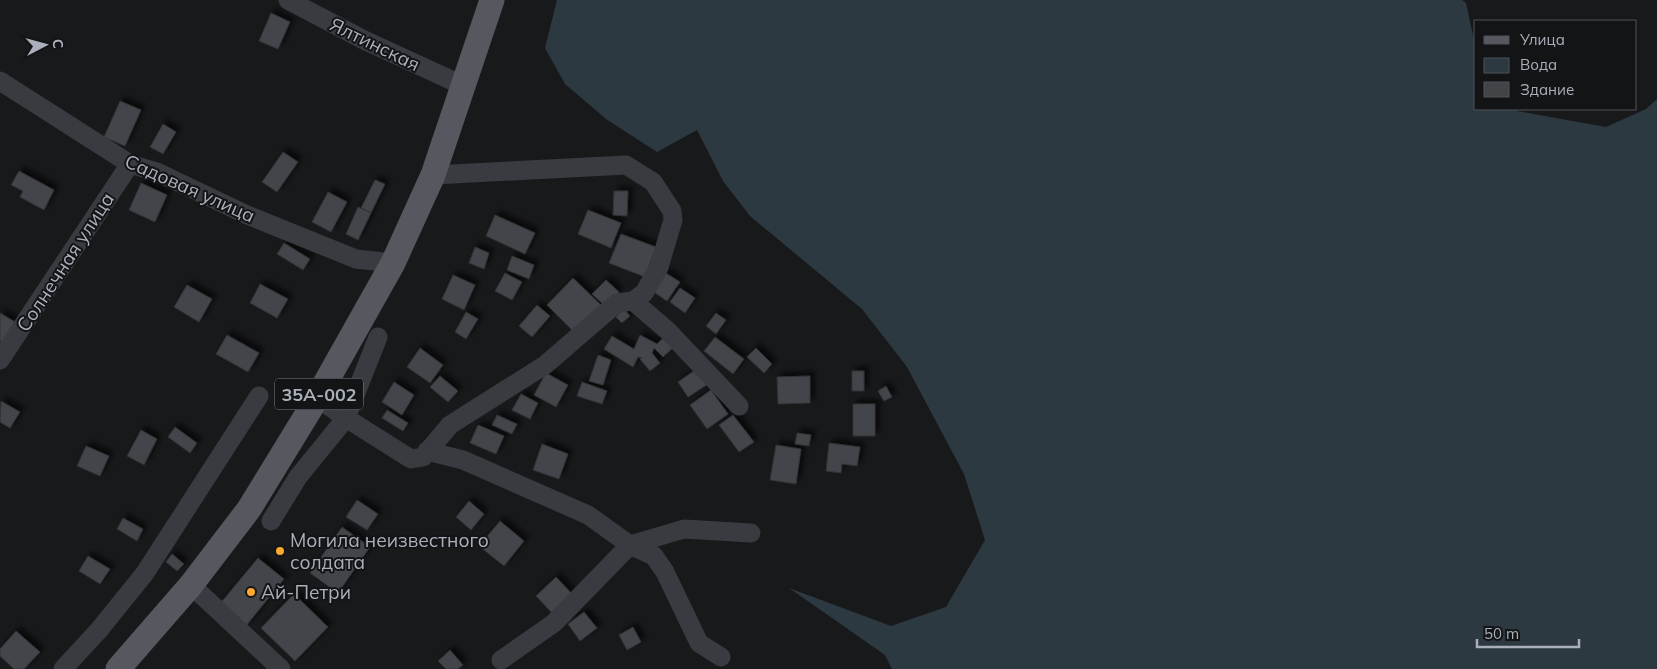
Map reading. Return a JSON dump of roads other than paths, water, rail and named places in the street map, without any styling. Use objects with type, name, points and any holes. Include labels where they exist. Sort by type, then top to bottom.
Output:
[{"type":"main road","name":"35А-002","points":[[118,669],[190,585],[250,509],[317,398],[393,263],[433,175],[492,0]]},
{"type":"street","name":"Ялтинская","points":[[288,0],[364,40],[464,86]]},
{"type":"street","name":"Садовая улица","points":[[0,82],[130,164],[157,172],[245,214],[356,259],[393,263]]},
{"type":"street","name":"Солнечная улица","points":[[0,360],[130,164]]},
{"type":"street","points":[[317,398],[411,459],[422,457],[450,425],[545,365],[617,303],[632,301],[644,293],[659,267],[673,220],[672,211],[653,182],[626,164],[433,175]]},
{"type":"street","points":[[632,301],[668,331],[739,406]]},
{"type":"street","points":[[271,521],[298,477],[346,418],[378,337]]},
{"type":"street","points":[[63,669],[99,630],[145,573],[259,396]]},
{"type":"street","points":[[427,451],[463,460],[588,515],[630,545],[654,556],[665,572],[699,643],[721,657]]},
{"type":"street","points":[[501,660],[554,623],[630,545],[684,529],[751,534]]},
{"type":"street","points":[[190,585],[281,669]]},
{"type":"water","points":[[557,0],[1462,0],[1466,3],[1474,40],[1474,110],[1516,110],[1606,127],[1646,109],[1657,99],[1657,669],[892,669],[885,655],[789,588],[891,626],[946,607],[985,540],[964,474],[907,367],[862,309],[750,216],[723,181],[697,130],[657,152],[606,119],[565,84],[545,48]]},
{"type":"place","name":"Могила неизвестного солдата","points":[[280,551]]},
{"type":"place","name":"Ай-Петри","points":[[251,592]]}]
